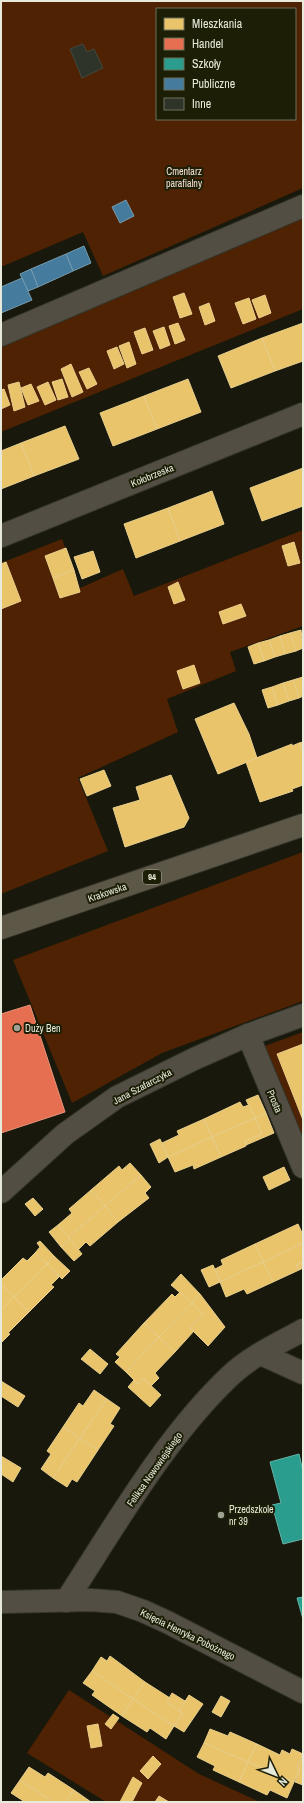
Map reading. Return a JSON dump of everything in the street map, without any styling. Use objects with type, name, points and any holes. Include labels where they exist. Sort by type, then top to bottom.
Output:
[{"type":"main road","name":"Krakowska","points":[[1,928],[303,825]]},
{"type":"street","points":[[1,335],[303,206]]},
{"type":"street","name":"Kołobrzeska","points":[[1,536],[303,414]]},
{"type":"street","name":"Jana Szafarczyka","points":[[1,1192],[65,1134],[117,1098],[194,1058],[248,1035],[303,1015]]},
{"type":"street","name":"Prosta","points":[[248,1035],[303,1167]]},
{"type":"street","name":"Feliksa Nowowiejskiego","points":[[66,1601],[171,1442],[231,1375],[261,1354],[303,1330]]},
{"type":"street","points":[[261,1354],[303,1373]]},
{"type":"street","name":"Księcia Henryka Pobożnego","points":[[1,1602],[91,1600],[117,1602],[143,1611],[303,1692]]},
{"type":"green space","name":"Cmentarz parafialny","points":[[1,1],[303,1],[303,188],[103,276],[83,232],[1,267]]},
{"type":"green space","points":[[303,217],[303,309],[1,432],[1,346]]},
{"type":"green space","points":[[303,530],[303,626],[230,652],[236,671],[167,699],[178,732],[78,778],[108,851],[1,894],[1,563],[62,539],[80,588],[123,569],[134,596]]},
{"type":"green space","points":[[303,852],[303,1001],[162,1053],[72,1103],[13,960]]},
{"type":"green space","points":[[303,1032],[303,1150],[262,1047]]},
{"type":"green space","points":[[69,1690],[199,1774],[260,1802],[106,1802],[27,1753]]},
{"type":"building: Mieszkania","points":[[184,293],[192,314],[180,318],[173,297]]},
{"type":"building: Mieszkania","points":[[265,295],[271,313],[259,318],[252,300]]},
{"type":"building: Mieszkania","points":[[249,298],[256,319],[243,324],[235,303]]},
{"type":"building: Mieszkania","points":[[209,303],[215,321],[205,325],[199,307]]},
{"type":"building: Mieszkania","points":[[178,323],[185,340],[175,344],[169,326]]},
{"type":"building: Mieszkania","points":[[303,323],[303,361],[275,371],[262,338]]},
{"type":"building: Mieszkania","points":[[164,327],[170,345],[160,349],[153,331]]},
{"type":"building: Mieszkania","points":[[145,328],[153,350],[142,354],[134,332]]},
{"type":"building: Mieszkania","points":[[262,338],[275,371],[231,388],[218,356]]},
{"type":"building: Mieszkania","points":[[129,342],[136,364],[127,368],[119,346]]},
{"type":"building: Mieszkania","points":[[117,347],[124,364],[114,369],[107,351]]},
{"type":"building: Mieszkania","points":[[71,364],[83,392],[72,397],[61,369]]},
{"type":"building: Mieszkania","points":[[89,368],[97,384],[87,389],[79,372]]},
{"type":"building: Mieszkania","points":[[62,379],[68,397],[58,400],[52,382]]},
{"type":"building: Mieszkania","points":[[188,379],[201,412],[157,429],[144,396]]},
{"type":"building: Mieszkania","points":[[19,382],[25,407],[14,411],[8,385]]},
{"type":"building: Mieszkania","points":[[48,382],[56,400],[45,405],[37,387]]},
{"type":"building: Mieszkania","points":[[31,384],[39,401],[28,405],[21,388]]},
{"type":"building: Mieszkania","points":[[4,389],[10,405],[1,409],[1,390]]},
{"type":"building: Mieszkania","points":[[144,396],[157,429],[113,446],[100,413]]},
{"type":"building: Mieszkania","points":[[65,426],[79,459],[34,476],[21,443]]},
{"type":"building: Mieszkania","points":[[21,443],[34,476],[1,489],[1,451]]},
{"type":"building: Mieszkania","points":[[303,468],[303,506],[262,521],[250,488]]},
{"type":"building: Mieszkania","points":[[212,491],[224,524],[180,541],[168,508]]},
{"type":"building: Mieszkania","points":[[168,508],[180,541],[136,558],[124,524]]},
{"type":"building: Mieszkania","points":[[294,542],[300,563],[288,566],[282,546]]},
{"type":"building: Mieszkania","points":[[66,548],[74,570],[53,578],[45,556]]},
{"type":"building: Mieszkania","points":[[93,551],[100,572],[82,579],[74,557]]},
{"type":"building: Mieszkania","points":[[6,562],[21,601],[1,609],[1,564]]},
{"type":"building: Mieszkania","points":[[74,570],[80,592],[60,598],[53,578]]},
{"type":"building: Mieszkania","points":[[178,582],[185,600],[174,604],[168,587]]},
{"type":"building: Mieszkania","points":[[241,604],[246,616],[223,624],[219,612]]},
{"type":"building: Mieszkania","points":[[301,630],[303,648],[296,651],[290,633]]},
{"type":"building: Mieszkania","points":[[290,633],[296,651],[285,654],[280,636]]},
{"type":"building: Mieszkania","points":[[280,636],[285,654],[275,657],[269,640]]},
{"type":"building: Mieszkania","points":[[269,640],[275,657],[264,661],[258,643]]},
{"type":"building: Mieszkania","points":[[258,643],[264,661],[254,664],[248,647]]},
{"type":"building: Mieszkania","points":[[194,665],[200,683],[183,689],[177,671]]},
{"type":"building: Mieszkania","points":[[303,677],[303,696],[299,698],[293,680]]},
{"type":"building: Mieszkania","points":[[293,680],[299,698],[289,701],[283,683]]},
{"type":"building: Mieszkania","points":[[283,683],[289,701],[278,705],[272,687]]},
{"type":"building: Mieszkania","points":[[272,687],[278,705],[268,708],[262,690]]},
{"type":"building: Mieszkania","points":[[234,703],[249,734],[257,758],[218,774],[195,719]]},
{"type":"building: Mieszkania","points":[[303,742],[303,753],[299,743]]},
{"type":"building: Mieszkania","points":[[299,743],[303,753],[303,785],[292,789],[293,791],[260,802],[246,762],[292,744],[292,746]]},
{"type":"building: Mieszkania","points":[[104,770],[111,786],[87,796],[80,779]]},
{"type":"building: Mieszkania","points":[[171,775],[189,818],[184,827],[125,847],[113,808],[140,800],[136,787]]},
{"type":"building: Mieszkania","points":[[303,1044],[303,1120],[277,1054]]},
{"type":"building: Mieszkania","points":[[258,1095],[266,1113],[255,1118],[246,1100]]},
{"type":"building: Mieszkania","points":[[240,1102],[243,1107],[249,1105],[255,1118],[212,1137],[204,1119]]},
{"type":"building: Mieszkania","points":[[266,1113],[274,1133],[246,1145],[245,1141],[262,1134],[255,1118]]},
{"type":"building: Mieszkania","points":[[255,1118],[262,1134],[245,1141],[246,1146],[221,1157],[212,1137]]},
{"type":"building: Mieszkania","points":[[204,1119],[212,1137],[168,1157],[162,1143],[179,1135],[177,1131]]},
{"type":"building: Mieszkania","points":[[212,1137],[221,1157],[194,1169],[193,1165],[175,1172],[168,1157]]},
{"type":"building: Mieszkania","points":[[160,1139],[168,1157],[159,1163],[150,1144]]},
{"type":"building: Mieszkania","points":[[130,1163],[141,1175],[105,1206],[91,1190],[119,1166],[122,1170]]},
{"type":"building: Mieszkania","points":[[284,1167],[290,1180],[269,1190],[263,1177]]},
{"type":"building: Mieszkania","points":[[141,1175],[151,1187],[145,1193],[149,1198],[118,1222],[105,1206]]},
{"type":"building: Mieszkania","points":[[91,1190],[105,1206],[68,1238],[58,1225],[72,1213],[69,1209]]},
{"type":"building: Mieszkania","points":[[33,1198],[43,1209],[35,1216],[25,1204]]},
{"type":"building: Mieszkania","points":[[105,1206],[118,1222],[90,1246],[86,1242],[78,1250],[68,1238]]},
{"type":"building: Mieszkania","points":[[298,1224],[303,1235],[303,1243],[263,1262],[255,1244]]},
{"type":"building: Mieszkania","points":[[58,1225],[70,1239],[61,1247],[49,1232]]},
{"type":"building: Mieszkania","points":[[70,1239],[82,1254],[74,1261],[61,1247]]},
{"type":"building: Mieszkania","points":[[40,1241],[54,1256],[47,1264],[35,1253],[40,1247],[37,1243]]},
{"type":"building: Mieszkania","points":[[303,1243],[303,1262],[296,1265],[299,1270],[273,1282],[263,1262]]},
{"type":"building: Mieszkania","points":[[255,1244],[263,1262],[220,1282],[215,1269],[223,1265],[221,1260]]},
{"type":"building: Mieszkania","points":[[35,1253],[47,1264],[14,1297],[1,1284],[1,1280],[23,1258],[27,1261]]},
{"type":"building: Mieszkania","points":[[54,1256],[70,1271],[62,1279],[47,1264]]},
{"type":"building: Mieszkania","points":[[263,1262],[273,1282],[247,1294],[244,1289],[226,1297],[220,1282]]},
{"type":"building: Mieszkania","points":[[303,1262],[303,1268],[299,1270],[296,1265]]},
{"type":"building: Mieszkania","points":[[47,1264],[59,1277],[51,1285],[54,1287],[29,1312],[14,1297]]},
{"type":"building: Mieszkania","points":[[213,1265],[220,1282],[209,1287],[201,1270]]},
{"type":"building: Mieszkania","points":[[181,1274],[200,1294],[192,1303],[171,1285]]},
{"type":"building: Mieszkania","points":[[1,1284],[14,1297],[1,1310]]},
{"type":"building: Mieszkania","points":[[180,1292],[192,1303],[159,1337],[144,1323],[172,1294],[175,1297]]},
{"type":"building: Mieszkania","points":[[200,1294],[225,1327],[208,1346],[190,1328],[203,1314],[192,1303]]},
{"type":"building: Mieszkania","points":[[14,1297],[29,1312],[8,1333],[10,1334],[1,1343],[1,1310]]},
{"type":"building: Mieszkania","points":[[192,1303],[203,1314],[190,1328],[194,1331],[175,1352],[159,1337]]},
{"type":"building: Mieszkania","points":[[144,1323],[159,1337],[126,1372],[115,1362],[120,1357],[116,1354]]},
{"type":"building: Mieszkania","points":[[159,1337],[175,1352],[155,1373],[159,1378],[151,1386],[143,1378],[138,1384],[126,1372]]},
{"type":"building: Mieszkania","points":[[90,1349],[108,1364],[100,1374],[81,1359]]},
{"type":"building: Mieszkania","points":[[143,1378],[161,1395],[150,1407],[128,1387],[134,1380],[138,1384]]},
{"type":"building: Mieszkania","points":[[1,1381],[25,1396],[18,1407],[1,1396]]},
{"type":"building: Mieszkania","points":[[94,1390],[107,1399],[80,1438],[63,1427],[79,1403],[83,1406]]},
{"type":"building: Mieszkania","points":[[107,1399],[120,1408],[110,1424],[114,1426],[98,1450],[80,1438]]},
{"type":"building: Mieszkania","points":[[63,1427],[80,1438],[53,1478],[41,1469],[51,1454],[47,1451]]},
{"type":"building: Mieszkania","points":[[80,1438],[98,1450],[77,1482],[72,1479],[67,1487],[53,1478]]},
{"type":"building: Mieszkania","points":[[1,1456],[21,1468],[13,1482],[1,1474]]},
{"type":"building: Mieszkania","points":[[110,1656],[145,1682],[133,1699],[92,1671],[101,1657],[107,1661]]},
{"type":"building: Mieszkania","points":[[92,1671],[133,1699],[122,1716],[92,1695],[95,1691],[83,1683]]},
{"type":"building: Mieszkania","points":[[145,1682],[170,1698],[167,1702],[183,1713],[174,1726],[133,1699]]},
{"type":"building: Mieszkania","points":[[172,1693],[185,1701],[179,1711],[167,1702]]},
{"type":"building: Mieszkania","points":[[189,1695],[203,1704],[184,1732],[174,1726],[183,1713],[179,1711]]},
{"type":"building: Mieszkania","points":[[221,1696],[230,1701],[221,1717],[212,1712]]},
{"type":"building: Mieszkania","points":[[133,1699],[174,1726],[166,1739],[150,1728],[147,1732],[122,1716]]},
{"type":"building: Mieszkania","points":[[113,1714],[119,1718],[111,1729],[105,1724]]},
{"type":"building: Mieszkania","points":[[98,1724],[102,1746],[91,1748],[87,1726]]},
{"type":"building: Mieszkania","points":[[210,1729],[228,1736],[230,1732],[257,1744],[248,1762],[204,1743]]},
{"type":"building: Mieszkania","points":[[204,1743],[248,1762],[239,1782],[213,1770],[215,1766],[197,1757]]},
{"type":"building: Mieszkania","points":[[257,1744],[280,1755],[282,1750],[290,1754],[292,1749],[303,1754],[297,1768],[300,1769],[294,1782],[248,1762]]},
{"type":"building: Mieszkania","points":[[153,1756],[161,1764],[148,1779],[140,1771]]},
{"type":"building: Mieszkania","points":[[303,1756],[303,1785],[295,1782],[300,1769],[297,1768]]},
{"type":"building: Mieszkania","points":[[248,1762],[294,1782],[287,1798],[270,1790],[267,1795],[239,1782]]},
{"type":"building: Mieszkania","points":[[29,1767],[45,1777],[48,1773],[74,1790],[65,1802],[53,1802],[20,1780]]},
{"type":"building: Mieszkania","points":[[133,1777],[142,1783],[132,1802],[120,1802]]},
{"type":"building: Mieszkania","points":[[20,1780],[53,1802],[25,1802],[11,1793]]},
{"type":"building: Mieszkania","points":[[74,1790],[91,1802],[65,1802]]},
{"type":"building: Mieszkania","points":[[159,1796],[169,1802],[155,1802]]},
{"type":"building: Handel","points":[[30,1005],[65,1112],[1,1133],[1,1014]]},
{"type":"building: Szkoły","points":[[299,1454],[303,1471],[303,1539],[283,1544],[272,1505],[281,1503],[270,1462]]},
{"type":"building: Szkoły","points":[[303,1597],[303,1619],[297,1598]]},
{"type":"building: Publiczne","points":[[126,200],[134,216],[120,223],[112,207]]},
{"type":"building: Publiczne","points":[[84,246],[91,263],[73,271],[66,254]]},
{"type":"building: Publiczne","points":[[66,254],[73,271],[38,287],[31,269]]},
{"type":"building: Publiczne","points":[[31,269],[38,287],[28,291],[20,274]]},
{"type":"building: Publiczne","points":[[22,278],[32,300],[1,313],[1,287]]},
{"type":"building: Inne","points":[[83,44],[87,52],[94,49],[103,68],[82,78],[70,49]]},
{"type":"place","name":"Duży Ben","points":[[17,1028]]},
{"type":"place","name":"Przedszkole nr 39","points":[[221,1515]]}]
